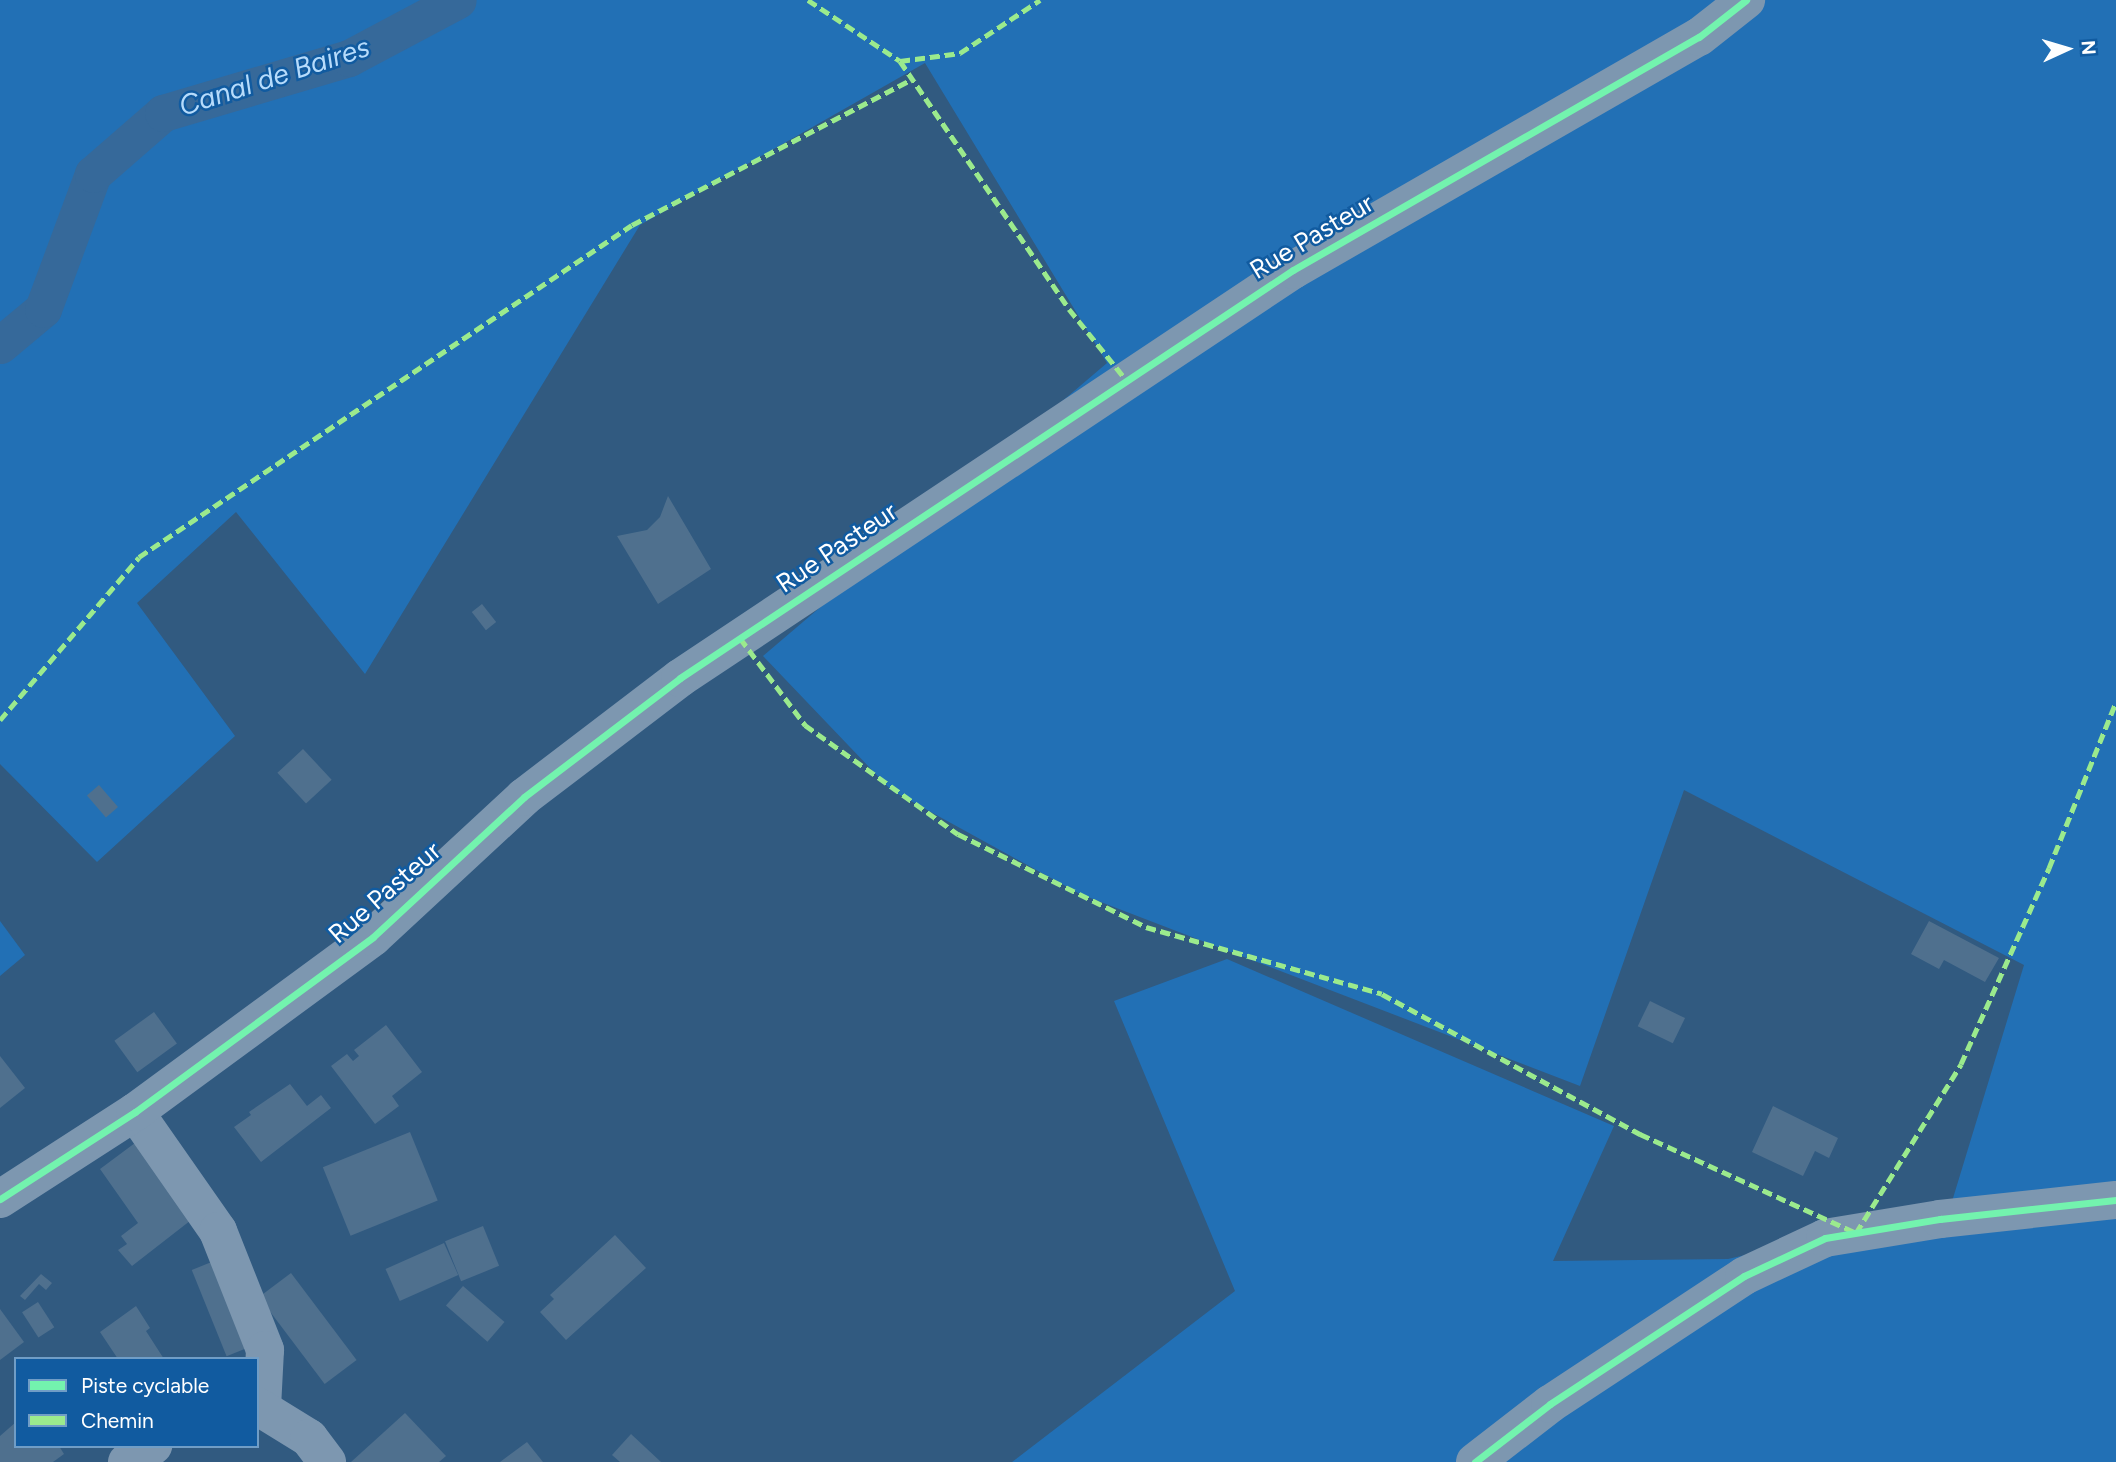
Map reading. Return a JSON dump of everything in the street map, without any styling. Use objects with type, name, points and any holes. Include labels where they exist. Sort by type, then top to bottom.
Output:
[{"type":"street","name":"Rue Pasteur","points":[[0,1199],[135,1112],[373,937],[524,797],[680,678],[1293,270],[1699,37],[1745,0]]},
{"type":"street","points":[[135,1112],[218,1231],[265,1350],[259,1407],[309,1438],[327,1462]]},
{"type":"street","points":[[1475,1462],[1550,1404],[1744,1276],[1825,1238],[1940,1219],[2116,1200]]},
{"type":"street","points":[[127,1462],[150,1448]]},
{"type":"shaded area","points":[[0,0],[2116,0],[2116,1462],[1012,1462],[1235,1291],[1114,1001],[1227,959],[1614,1126],[1553,1261],[1728,1259],[1950,1208],[2024,965],[1684,790],[1580,1086],[1080,894],[891,790],[763,656],[1107,363],[925,63],[640,225],[365,674],[236,512],[137,603],[235,736],[97,862],[0,764]]},
{"type":"shaded area","points":[[0,921],[25,955],[0,976]]},
{"type":"building","points":[[668,496],[711,569],[658,604],[617,536],[647,530],[660,517]]},
{"type":"building","points":[[482,604],[496,622],[486,630],[472,612]]},
{"type":"building","points":[[303,749],[332,780],[306,804],[277,773]]},
{"type":"building","points":[[99,785],[118,807],[106,817],[87,795]]},
{"type":"building","points":[[1929,921],[1999,958],[1985,982],[1944,960],[1939,969],[1911,954]]},
{"type":"building","points":[[1650,1001],[1685,1018],[1673,1043],[1638,1026]]},
{"type":"building","points":[[154,1012],[177,1044],[137,1072],[114,1041]]},
{"type":"building","points":[[386,1025],[422,1072],[392,1096],[399,1106],[375,1124],[331,1066],[347,1054],[353,1061],[359,1056],[354,1050]]},
{"type":"building","points":[[0,1056],[25,1088],[0,1108]]},
{"type":"building","points":[[290,1084],[307,1106],[321,1095],[331,1108],[261,1162],[234,1127],[251,1115],[249,1112]]},
{"type":"building","points":[[1773,1106],[1838,1138],[1829,1158],[1815,1151],[1803,1176],[1752,1152]]},
{"type":"building","points":[[410,1132],[438,1201],[351,1236],[323,1167]]},
{"type":"building","points":[[139,1140],[195,1217],[132,1266],[118,1250],[127,1244],[121,1236],[138,1223],[100,1169]]},
{"type":"building","points":[[483,1226],[499,1266],[461,1281],[445,1241]]},
{"type":"building","points":[[615,1235],[646,1268],[566,1340],[540,1312],[554,1299],[550,1295]]},
{"type":"building","points":[[444,1243],[458,1275],[400,1301],[386,1269]]},
{"type":"building","points":[[214,1261],[249,1347],[227,1356],[192,1270]]},
{"type":"building","points":[[291,1273],[357,1360],[325,1384],[259,1297]]},
{"type":"building","points":[[41,1274],[52,1283],[46,1290],[39,1284],[25,1300],[20,1296]]},
{"type":"building","points":[[463,1286],[505,1322],[487,1342],[446,1306]]},
{"type":"building","points":[[38,1302],[54,1327],[38,1338],[22,1312]]},
{"type":"building","points":[[136,1306],[150,1328],[146,1331],[163,1357],[117,1357],[100,1332]]},
{"type":"building","points":[[0,1309],[24,1342],[0,1360]]},
{"type":"building","points":[[405,1413],[446,1456],[439,1462],[351,1462]]},
{"type":"building","points":[[14,1424],[14,1448],[60,1448],[64,1454],[53,1462],[0,1462],[0,1436]]},
{"type":"building","points":[[631,1434],[661,1462],[620,1462],[612,1455]]},
{"type":"building","points":[[527,1442],[543,1462],[500,1462]]},
{"type":"waterway","name":"Canal de Baires","points":[[0,345],[43,309],[93,174],[163,113],[349,58],[458,0]]},
{"type":"marked path","points":[[808,0],[900,61],[1069,309],[1127,381]]},
{"type":"marked path","points":[[900,61],[960,53],[1040,0]]},
{"type":"marked path","points":[[0,720],[139,557],[632,225],[912,79]]},
{"type":"marked path","points":[[740,638],[805,725],[958,834],[1146,927],[1382,994],[1640,1134],[1856,1233],[1961,1064],[2049,868],[2116,702]]},
{"type":"cycle path","points":[[0,1199],[135,1112],[373,937],[524,797],[680,678],[1293,270],[1699,37],[1746,0]]},
{"type":"cycle path","points":[[1475,1462],[1550,1404],[1744,1276],[1825,1238],[1940,1219],[2116,1200]]}]
